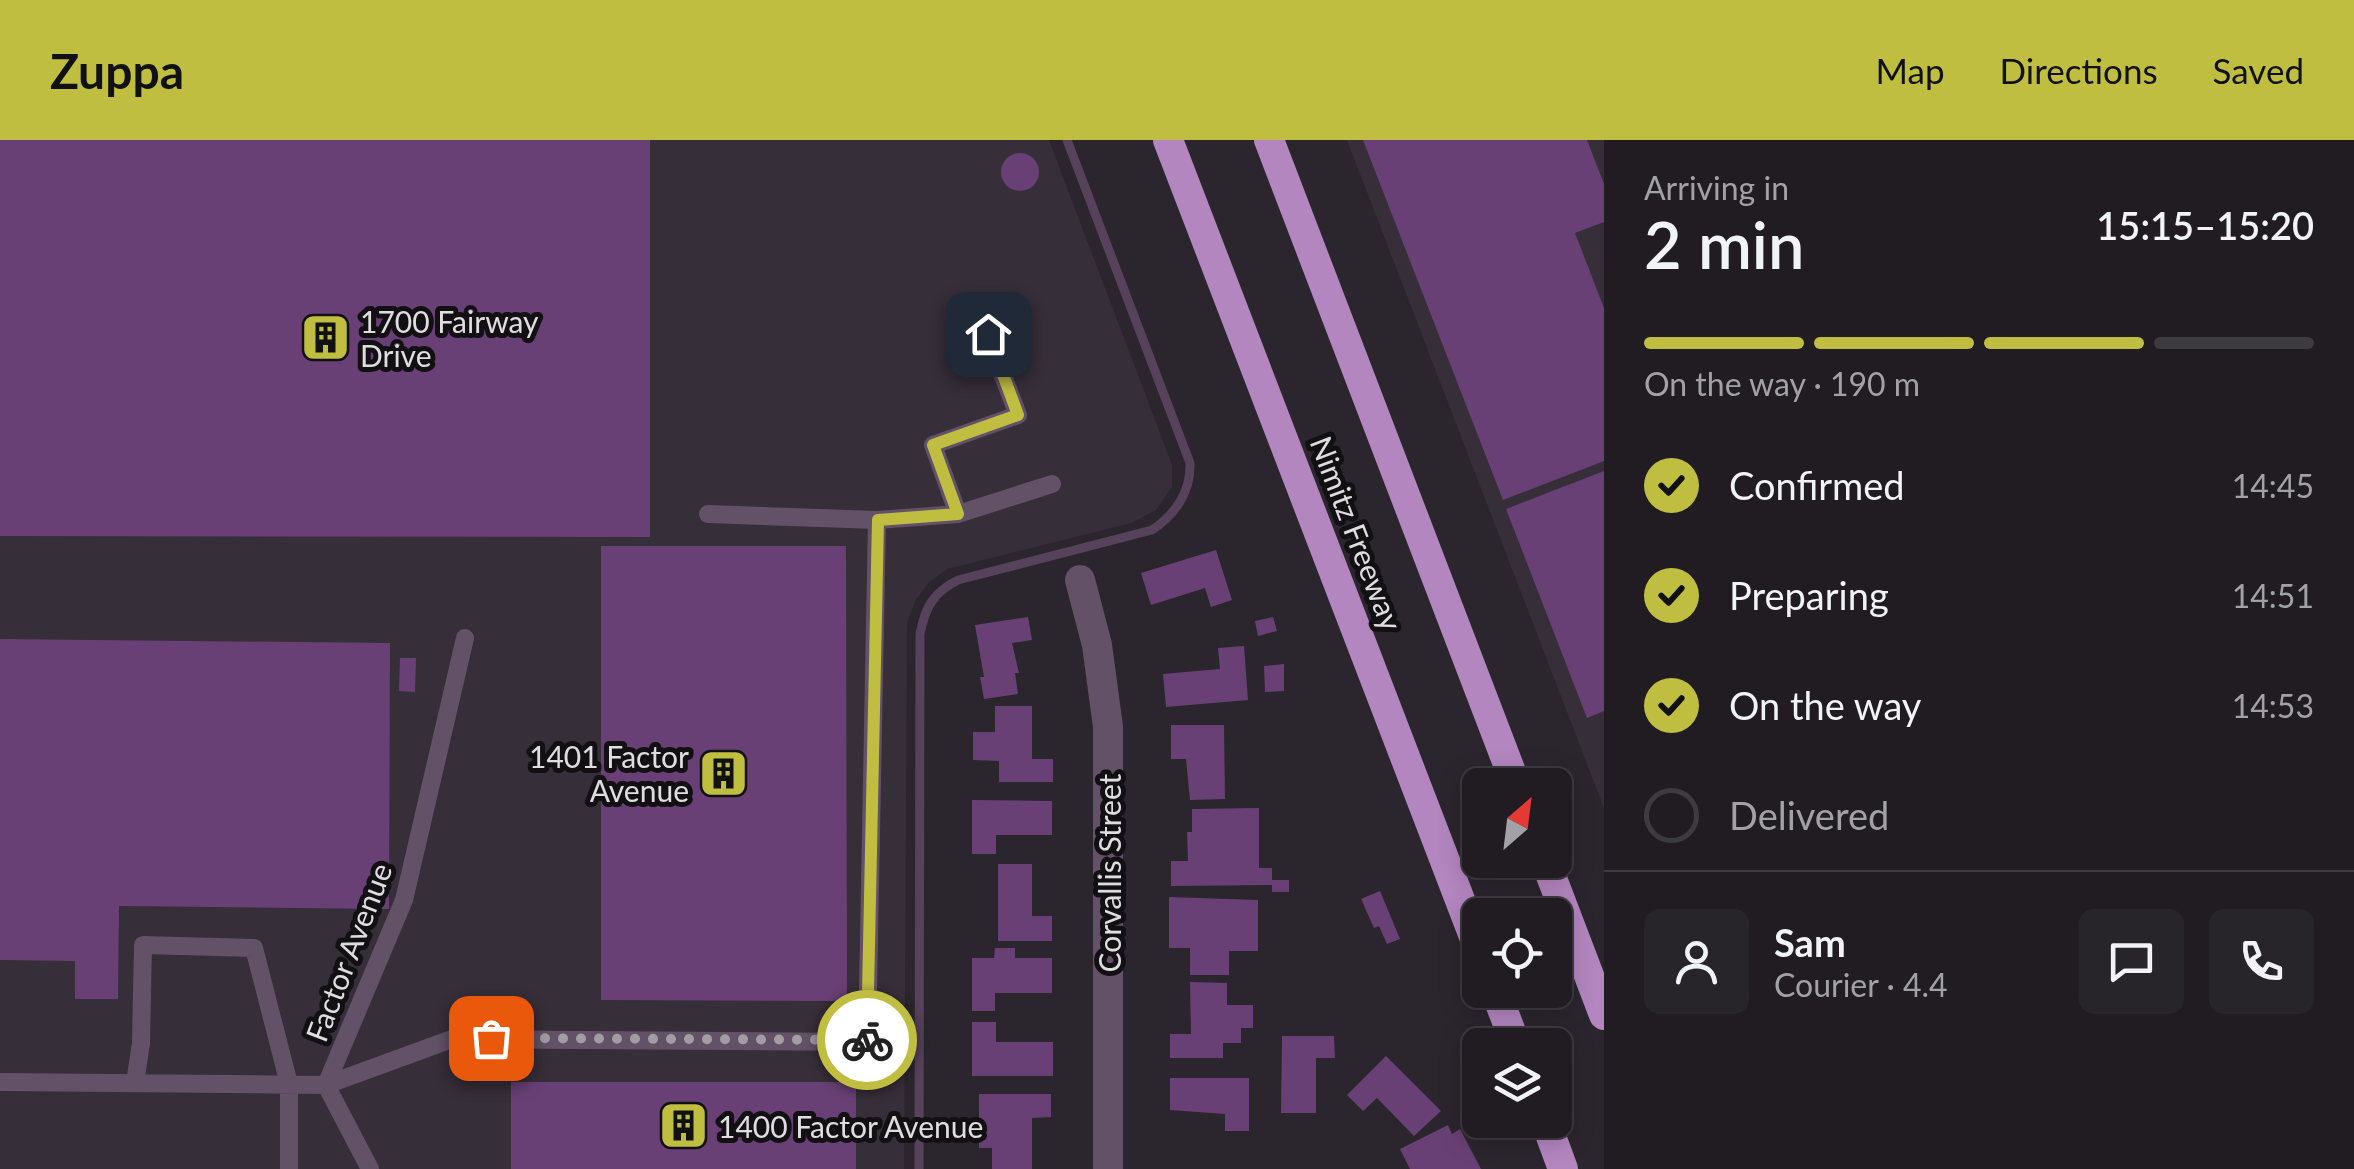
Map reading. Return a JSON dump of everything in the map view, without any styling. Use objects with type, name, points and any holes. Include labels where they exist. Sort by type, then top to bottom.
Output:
[{"type":"highway","name":"Nimitz Freeway","points":[[1168,140],[1462,905]]},
{"type":"highway","name":"Nimitz Freeway","points":[[1268,140],[1509,768]]},
{"type":"highway","points":[[1552,878],[1604,1014]]},
{"type":"highway","points":[[1551,1138],[1563,1169]]},
{"type":"street","name":"Corvallis Street","points":[[1080,580],[1097,645],[1108,742],[1108,1169]]},
{"type":"lane","points":[[958,514],[933,445],[1018,415],[988,334]]},
{"type":"lane","points":[[708,514],[878,520],[958,514],[1052,484]]},
{"type":"lane","points":[[370,1169],[326,1084],[452,1039],[867,1042],[878,520]]},
{"type":"lane","name":"Factor Avenue","points":[[0,1082],[326,1084],[404,900],[465,638]]},
{"type":"lane","points":[[135,1083],[141,1043],[143,945],[254,948],[289,1084],[289,1169]]},
{"type":"shaded area","points":[[0,140],[1049,140],[1172,465],[1172,487],[1156,510],[1131,523],[947,569],[929,582],[915,601],[907,623],[904,1169],[0,1169]]},
{"type":"shaded area","points":[[1347,140],[1604,140],[1604,808]]},
{"type":"building","name":"1700 Fairway Drive","points":[[0,140],[650,140],[650,537],[0,536]]},
{"type":"building","points":[[1363,140],[1587,140],[1604,184],[1604,222],[1575,233],[1604,308],[1604,461],[1503,500]]},
{"type":"building","points":[[1020,153],[1033,159],[1039,172],[1033,185],[1020,191],[1007,185],[1001,172],[1007,159]]},
{"type":"building","points":[[1604,471],[1604,711],[1587,718],[1506,509]]},
{"type":"building","name":"1401 Factor Avenue","points":[[601,546],[846,546],[847,1001],[601,1000]]},
{"type":"building","points":[[1216,550],[1232,600],[1211,607],[1205,588],[1151,605],[1141,573]]},
{"type":"building","points":[[1028,617],[1032,640],[1012,643],[1019,673],[1015,673],[1018,694],[984,699],[975,625]]},
{"type":"building","points":[[1273,617],[1277,631],[1258,636],[1255,621]]},
{"type":"building","points":[[0,639],[390,643],[389,909],[119,906],[118,999],[75,999],[75,961],[0,960]]},
{"type":"building","points":[[1244,646],[1248,700],[1166,707],[1163,674],[1220,669],[1218,648]]},
{"type":"building","points":[[400,658],[416,658],[415,692],[399,691]]},
{"type":"building","points":[[1284,664],[1284,691],[1265,692],[1264,666]]},
{"type":"building","points":[[995,706],[1032,706],[1032,759],[1053,759],[1053,782],[999,782],[999,761],[973,760],[973,732],[995,732]]},
{"type":"building","points":[[1171,725],[1224,725],[1225,799],[1190,800],[1186,759],[1171,759]]},
{"type":"building","points":[[972,800],[1052,801],[1052,835],[996,835],[996,854],[972,854]]},
{"type":"building","points":[[1259,808],[1259,868],[1272,868],[1272,880],[1289,880],[1289,892],[1272,892],[1272,885],[1171,886],[1171,861],[1188,861],[1187,832],[1192,832],[1192,809]]},
{"type":"building","points":[[998,864],[1032,864],[1032,916],[1052,916],[1052,941],[998,941]]},
{"type":"building","points":[[1380,891],[1400,939],[1387,944],[1379,926],[1374,928],[1361,899]]},
{"type":"building","points":[[1169,897],[1258,900],[1258,951],[1229,951],[1229,975],[1190,975],[1190,948],[1169,948]]},
{"type":"building","points":[[995,948],[1015,948],[1015,958],[1052,958],[1052,993],[995,993],[995,1011],[972,1011],[972,958],[994,958]]},
{"type":"building","points":[[1190,982],[1227,983],[1227,1005],[1253,1005],[1253,1028],[1241,1028],[1241,1043],[1223,1043],[1223,1058],[1170,1058],[1170,1034],[1191,1034]]},
{"type":"building","points":[[972,1022],[996,1022],[996,1042],[1053,1042],[1053,1076],[972,1076]]},
{"type":"building","points":[[1282,1036],[1334,1036],[1335,1058],[1316,1058],[1316,1113],[1281,1113]]},
{"type":"building","points":[[1386,1056],[1441,1111],[1414,1136],[1377,1098],[1363,1111],[1347,1095]]},
{"type":"building","points":[[1170,1078],[1249,1078],[1249,1131],[1225,1131],[1225,1114],[1170,1110]]},
{"type":"building","name":"1400 Factor Avenue","points":[[511,1082],[856,1082],[856,1169],[511,1169]]},
{"type":"building","points":[[979,1094],[1051,1094],[1051,1117],[1032,1118],[1032,1169],[992,1169],[992,1148],[979,1148]]},
{"type":"building","points":[[1448,1125],[1452,1134],[1460,1129],[1481,1169],[1410,1169],[1400,1149]]},
{"type":"waterway","points":[[919,1169],[920,634],[925,616],[937,595],[958,580],[1152,530],[1180,501],[1190,473],[1190,463],[1067,140]]},
{"type":"way so far","points":[[491,1038],[867,1040]]},
{"type":"place","name":"1700 Fairway Drive","points":[[325,338]]},
{"type":"place","name":"1401 Factor Avenue","points":[[724,773]]},
{"type":"place","name":"1400 Factor Avenue","points":[[683,1126]]},
{"type":"route","points":[[867,1040],[878,520],[958,514],[933,445],[1018,415],[988,334]]}]
